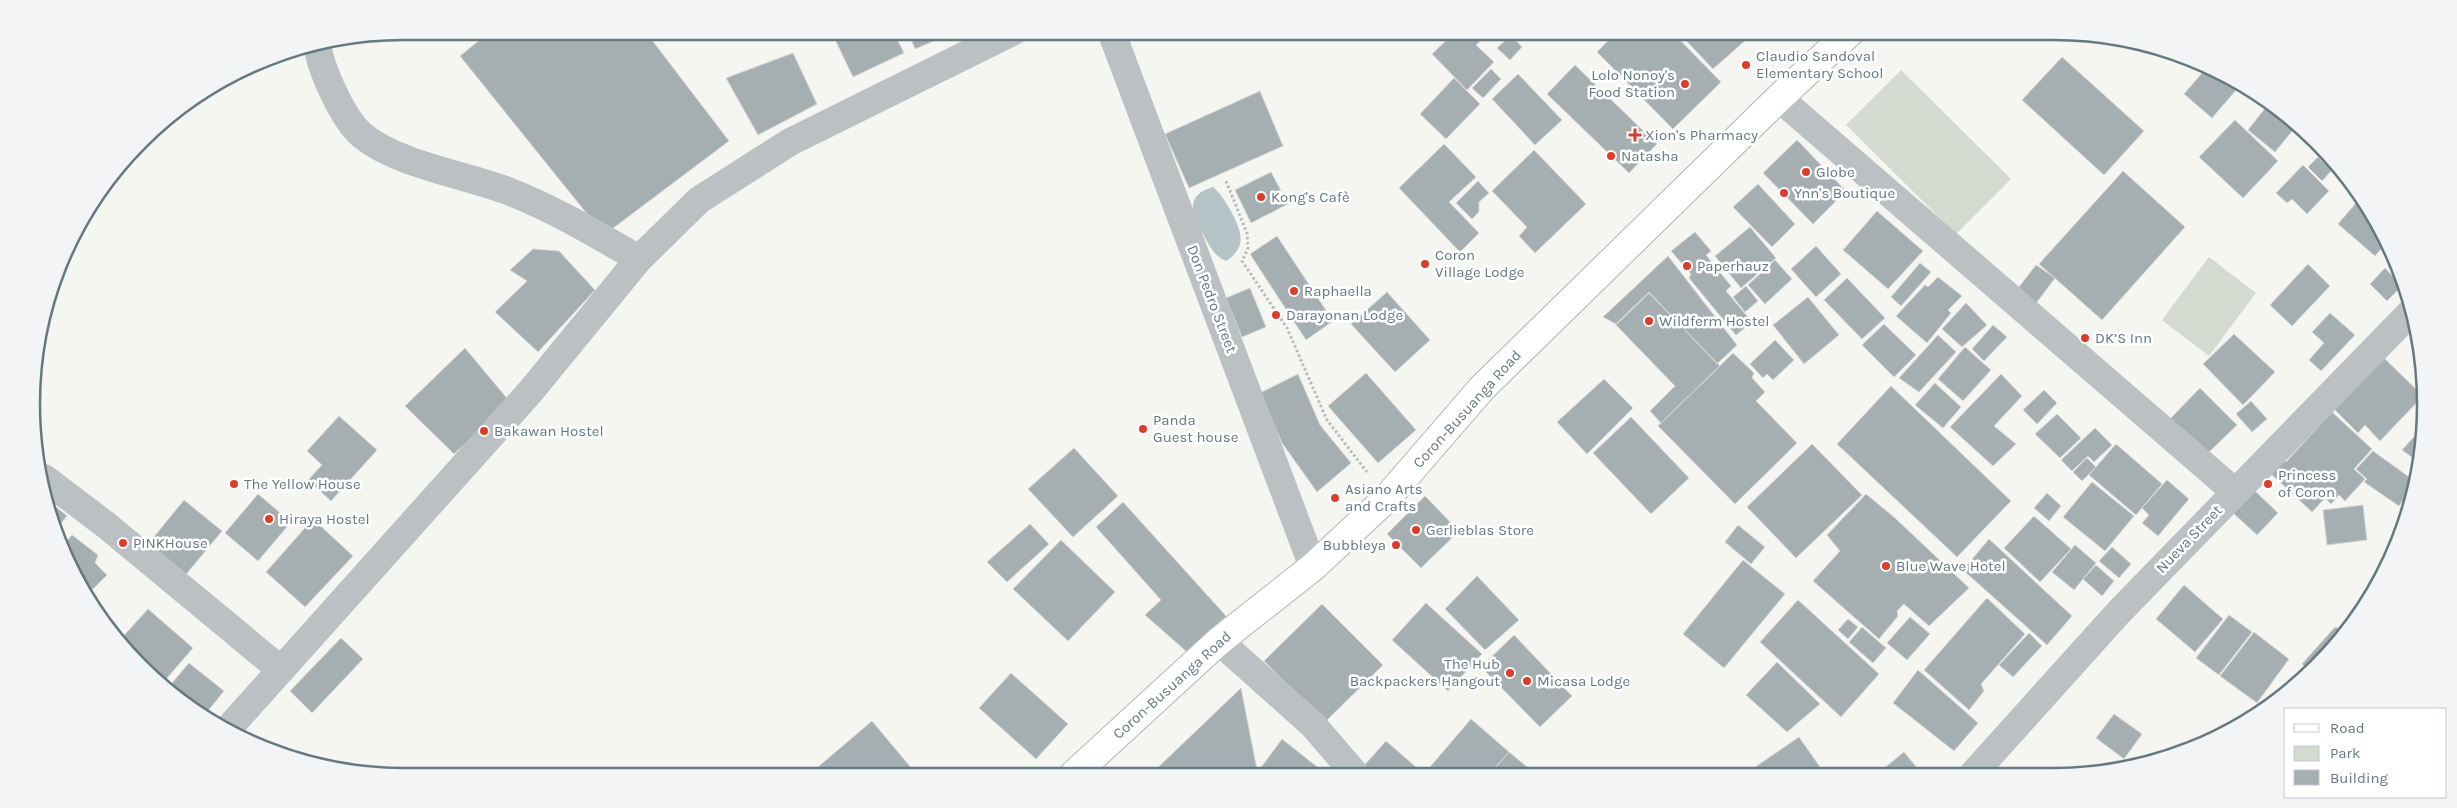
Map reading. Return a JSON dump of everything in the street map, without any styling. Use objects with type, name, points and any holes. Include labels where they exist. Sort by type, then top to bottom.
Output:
[{"type":"main road","name":"Coron-Busuanga Road","points":[[1082,768],[1218,641],[1314,567],[1387,498],[1482,388],[1779,98],[1841,40]]},
{"type":"street","points":[[232,724],[530,392],[639,259],[699,200],[790,142],[996,40]]},
{"type":"street","name":"Don Pedro Street","points":[[1114,40],[1314,567]]},
{"type":"street","points":[[319,50],[324,72],[339,104],[363,136],[400,156],[507,191],[556,212],[639,259]]},
{"type":"street","points":[[1779,98],[2234,491]]},
{"type":"street","name":"Nueva Street","points":[[1978,768],[2119,612],[2234,491],[2406,316]]},
{"type":"street","points":[[48,481],[106,525],[281,670]]},
{"type":"street","points":[[1218,641],[1312,725],[1350,768]]},
{"type":"path","points":[[1226,181],[1247,233],[1248,248],[1242,262],[1287,328],[1327,420],[1387,498]]},
{"type":"green space","points":[[1901,70],[2011,179],[1956,234],[1846,125]]},
{"type":"green space","points":[[2209,257],[2256,293],[2209,356],[2162,320]]},
{"type":"shaded area","points":[[1213,187],[1232,213],[1240,233],[1240,245],[1233,256],[1226,261],[1218,256],[1210,246],[1199,227],[1194,213],[1194,200],[1198,195]]},
{"type":"building","points":[[480,40],[652,40],[729,141],[604,235],[460,56]]},
{"type":"building","points":[[835,40],[898,40],[904,53],[853,77]]},
{"type":"building","points":[[912,40],[936,40],[915,49]]},
{"type":"building","points":[[1447,40],[1482,40],[1476,45],[1494,62],[1467,90],[1432,54]]},
{"type":"building","points":[[1506,40],[1516,40],[1522,47],[1510,60],[1497,48]]},
{"type":"building","points":[[1609,40],[1680,40],[1721,82],[1673,129],[1597,52]]},
{"type":"building","points":[[1686,40],[1746,40],[1713,69]]},
{"type":"building","points":[[793,53],[817,104],[758,135],[726,78]]},
{"type":"building","points":[[2062,57],[2144,131],[2104,175],[2022,100]]},
{"type":"building","points":[[1575,65],[1657,144],[1629,173],[1547,94]]},
{"type":"building","points":[[1491,69],[1501,79],[1483,98],[1472,88]]},
{"type":"building","points":[[2202,73],[2236,90],[2212,118],[2184,94]]},
{"type":"building","points":[[1518,74],[1562,120],[1535,145],[1492,99]]},
{"type":"building","points":[[1454,78],[1480,104],[1446,139],[1420,114]]},
{"type":"building","points":[[1260,91],[1283,146],[1189,188],[1165,134]]},
{"type":"building","points":[[2265,108],[2293,130],[2275,152],[2248,130]]},
{"type":"building","points":[[2235,120],[2278,161],[2243,198],[2199,157]]},
{"type":"building","points":[[1797,140],[1846,191],[1813,224],[1763,173]]},
{"type":"building","points":[[1444,144],[1476,177],[1449,202],[1479,233],[1460,252],[1399,188]]},
{"type":"building","points":[[1534,150],[1586,204],[1535,253],[1519,236],[1527,227],[1492,191]]},
{"type":"building","points":[[2318,157],[2332,170],[2322,181],[2308,167]]},
{"type":"building","points":[[2303,165],[2329,191],[2307,214],[2292,199],[2287,203],[2276,193]]},
{"type":"building","points":[[2123,171],[2185,227],[2102,320],[2039,264]]},
{"type":"building","name":"Kong's Cafè","points":[[1271,172],[1288,204],[1251,223],[1235,190]]},
{"type":"building","points":[[1478,181],[1489,193],[1479,202],[1479,212],[1472,219],[1456,203]]},
{"type":"building","points":[[1758,184],[1795,224],[1772,247],[1733,207]]},
{"type":"building","points":[[2356,203],[2381,248],[2375,256],[2338,224]]},
{"type":"building","points":[[1877,211],[1923,251],[1888,289],[1843,250]]},
{"type":"building","points":[[1750,227],[1776,258],[1741,288],[1715,256]]},
{"type":"building","points":[[1695,232],[1711,251],[1706,255],[1731,286],[1726,291],[1752,322],[1736,335],[1689,278],[1691,274],[1671,251]]},
{"type":"building","name":"Raphaella","points":[[1277,236],[1333,321],[1306,340],[1250,254]]},
{"type":"building","points":[[1816,246],[1841,274],[1816,297],[1791,269]]},
{"type":"building","points":[[533,249],[559,251],[595,290],[538,352],[495,312],[527,281],[510,270]]},
{"type":"building","points":[[1668,256],[1737,345],[1717,364],[1649,292],[1616,324],[1603,317]]},
{"type":"building","points":[[1775,260],[1792,279],[1765,304],[1748,285]]},
{"type":"building","points":[[1920,263],[1931,272],[1901,306],[1891,297]]},
{"type":"building","points":[[2308,264],[2330,286],[2292,326],[2270,305]]},
{"type":"building","points":[[2036,265],[2055,278],[2031,310],[2012,296]]},
{"type":"building","points":[[2385,268],[2394,278],[2399,289],[2387,301],[2370,284]]},
{"type":"building","points":[[1938,277],[1962,296],[1948,310],[1951,313],[1927,343],[1896,316],[1925,285],[1928,287]]},
{"type":"building","points":[[1847,278],[1885,318],[1862,339],[1824,300]]},
{"type":"building","points":[[1746,286],[1758,301],[1745,312],[1733,297]]},
{"type":"building","points":[[1250,288],[1266,327],[1242,337],[1226,298]]},
{"type":"building","points":[[1387,292],[1430,340],[1395,372],[1351,324]]},
{"type":"building","points":[[1649,293],[1720,366],[1661,423],[1650,411],[1675,386],[1616,325]]},
{"type":"building","points":[[1808,297],[1839,335],[1804,364],[1773,325]]},
{"type":"building","points":[[1966,303],[1987,325],[1962,347],[1942,329]]},
{"type":"building","points":[[2330,313],[2355,335],[2321,371],[2309,360],[2324,343],[2312,332]]},
{"type":"building","points":[[1884,324],[1916,355],[1894,377],[1862,345]]},
{"type":"building","points":[[1993,325],[2007,337],[1984,361],[1972,349]]},
{"type":"building","points":[[2234,334],[2275,372],[2243,405],[2203,364]]},
{"type":"building","points":[[1938,335],[1956,352],[1919,392],[1899,378]]},
{"type":"building","points":[[1775,340],[1794,360],[1773,380],[1767,374],[1763,378],[1750,364]]},
{"type":"building","points":[[1965,347],[1991,370],[1963,401],[1938,379]]},
{"type":"building","points":[[465,348],[510,402],[454,454],[405,406]]},
{"type":"building","points":[[1733,353],[1754,373],[1752,378],[1765,392],[1756,401],[1797,443],[1735,504],[1658,426]]},
{"type":"building","points":[[2382,356],[2416,390],[2417,402],[2380,441],[2365,425],[2358,433],[2332,407]]},
{"type":"building","points":[[1366,373],[1416,430],[1378,463],[1328,406]]},
{"type":"building","points":[[1298,374],[1320,425],[1351,463],[1317,492],[1282,443],[1260,393]]},
{"type":"building","points":[[2001,374],[2022,396],[1994,426],[2016,444],[1993,466],[1950,427]]},
{"type":"building","points":[[1604,379],[1633,408],[1587,454],[1557,422]]},
{"type":"building","points":[[1935,383],[1961,407],[1943,428],[1915,405]]},
{"type":"building","points":[[1891,386],[2011,501],[1957,557],[1837,444]]},
{"type":"building","points":[[2200,388],[2237,425],[2204,457],[2168,421]]},
{"type":"building","points":[[2044,390],[2057,403],[2037,424],[2023,410]]},
{"type":"building","points":[[2251,401],[2267,419],[2252,432],[2236,414]]},
{"type":"building","points":[[2332,412],[2372,449],[2354,469],[2365,479],[2345,501],[2339,495],[2331,504],[2325,498],[2312,512],[2270,473],[2283,459],[2286,462]]},
{"type":"building","points":[[2057,414],[2081,438],[2060,458],[2035,434]]},
{"type":"building","points":[[339,416],[377,450],[331,501],[308,480],[322,465],[307,451]]},
{"type":"building","points":[[1631,417],[1689,478],[1651,514],[1593,453]]},
{"type":"building","points":[[2095,428],[2112,445],[2094,462],[2088,456],[2072,471],[2061,460]]},
{"type":"building","points":[[2415,435],[2413,458],[2402,450]]},
{"type":"building","points":[[1812,444],[1862,495],[1796,558],[1747,507]]},
{"type":"building","points":[[2116,444],[2162,484],[2136,515],[2089,475]]},
{"type":"building","points":[[1074,448],[1118,496],[1073,537],[1028,489]]},
{"type":"building","points":[[2373,451],[2409,477],[2405,497],[2399,506],[2364,482],[2367,479],[2356,469]]},
{"type":"building","points":[[2087,458],[2096,467],[2082,481],[2073,472]]},
{"type":"building","points":[[2167,480],[2189,499],[2158,536],[2142,523],[2149,515],[2142,508]]},
{"type":"building","points":[[2092,482],[2134,516],[2105,551],[2063,517]]},
{"type":"building","points":[[2253,489],[2278,513],[2257,535],[2232,512]]},
{"type":"building","points":[[2047,493],[2061,506],[2049,521],[2034,508]]},
{"type":"building","points":[[258,494],[291,522],[258,561],[225,533]]},
{"type":"building","name":"Blue Wave Hotel","points":[[1866,494],[1895,518],[1969,588],[1929,626],[1904,604],[1897,611],[1898,616],[1879,639],[1813,581],[1840,551],[1827,535]]},
{"type":"building","points":[[1425,496],[1459,531],[1421,568],[1387,534]]},
{"type":"building","points":[[184,500],[222,531],[183,578],[145,548]]},
{"type":"building","points":[[1123,502],[1226,616],[1187,652],[1145,615],[1161,600],[1096,527]]},
{"type":"building","points":[[54,505],[67,516],[60,524]]},
{"type":"building","points":[[2363,505],[2367,540],[2327,545],[2323,510]]},
{"type":"building","points":[[2034,516],[2071,549],[2040,582],[2004,548]]},
{"type":"building","points":[[313,519],[353,556],[305,607],[266,572]]},
{"type":"building","points":[[1030,524],[1049,544],[1007,582],[987,562]]},
{"type":"building","points":[[1738,525],[1765,547],[1751,564],[1725,542]]},
{"type":"building","points":[[72,535],[98,555],[95,563],[107,575],[92,590],[78,565],[67,541]]},
{"type":"building","points":[[1989,539],[2072,616],[2047,645],[1963,570]]},
{"type":"building","points":[[1061,540],[1115,592],[1068,641],[1013,589]]},
{"type":"building","points":[[2075,545],[2096,563],[2074,590],[2052,572]]},
{"type":"building","points":[[2112,547],[2131,564],[2119,578],[2099,561]]},
{"type":"building","points":[[1743,560],[1785,594],[1724,668],[1683,634]]},
{"type":"building","points":[[2096,565],[2114,581],[2102,596],[2083,579]]},
{"type":"building","points":[[1477,576],[1519,620],[1485,650],[1445,609]]},
{"type":"building","points":[[2184,585],[2223,619],[2195,652],[2156,619]]},
{"type":"building","points":[[1987,598],[2025,634],[1981,684],[1984,691],[1969,710],[1924,670]]},
{"type":"building","points":[[1798,600],[1879,674],[1841,717],[1760,642]]},
{"type":"building","points":[[1426,603],[1482,654],[1448,691],[1392,640]]},
{"type":"building","points":[[1322,604],[1383,665],[1325,722],[1264,661]]},
{"type":"building","points":[[148,609],[193,648],[166,679],[123,636]]},
{"type":"building","points":[[2229,615],[2252,632],[2219,675],[2196,658]]},
{"type":"building","points":[[1910,617],[1930,634],[1907,660],[1887,643]]},
{"type":"building","points":[[1848,619],[1858,627],[1848,639],[1838,630]]},
{"type":"building","points":[[1862,627],[1886,648],[1873,663],[1849,642]]},
{"type":"building","points":[[2335,627],[2340,629],[2305,666],[2302,664]]},
{"type":"building","points":[[2254,632],[2289,659],[2257,703],[2220,676]]},
{"type":"building","points":[[2029,633],[2042,646],[2013,677],[1999,665]]},
{"type":"building","name":"Micasa Lodge","points":[[1514,635],[1572,696],[1540,727],[1481,667]]},
{"type":"building","points":[[341,638],[363,659],[312,713],[290,691]]},
{"type":"building","points":[[1777,662],[1820,704],[1787,732],[1746,695]]},
{"type":"building","points":[[189,663],[224,691],[208,711],[171,684]]},
{"type":"building","points":[[1918,670],[1978,723],[1954,751],[1893,703]]},
{"type":"building","points":[[1011,673],[1068,724],[1036,759],[979,708]]},
{"type":"building","points":[[1241,688],[1257,768],[1157,768]]},
{"type":"building","points":[[2114,714],[2142,734],[2124,759],[2096,738]]},
{"type":"building","points":[[1471,719],[1509,752],[1495,768],[1429,768]]},
{"type":"building","points":[[872,721],[911,768],[819,768]]},
{"type":"building","points":[[1799,737],[1821,768],[1754,768]]},
{"type":"building","points":[[1282,739],[1318,768],[1261,768]]},
{"type":"building","points":[[1386,741],[1417,768],[1362,768]]},
{"type":"building","points":[[1509,752],[1528,768],[1495,768]]},
{"type":"building","points":[[1904,752],[1917,768],[1884,768]]},
{"type":"place","name":"Claudio Sandoval Elementary School","points":[[1746,65]]},
{"type":"place","name":"Lolo Nonoy's Food Station","points":[[1685,84]]},
{"type":"place","name":"Xion's Pharmacy","points":[[1635,135]]},
{"type":"place","name":"Natasha","points":[[1611,156]]},
{"type":"place","name":"Globe","points":[[1806,172]]},
{"type":"place","name":"Ynn's Boutique","points":[[1784,193]]},
{"type":"place","name":"Kong's Cafè","points":[[1261,197]]},
{"type":"place","name":"Coron Village Lodge","points":[[1425,264]]},
{"type":"place","name":"Paperhauz","points":[[1687,266]]},
{"type":"place","name":"Raphaella","points":[[1294,291]]},
{"type":"place","name":"Darayonan Lodge","points":[[1276,315]]},
{"type":"place","name":"Wildferm Hostel","points":[[1649,321]]},
{"type":"place","name":"DK’S Inn","points":[[2085,338]]},
{"type":"place","name":"Panda Guest house","points":[[1143,429]]},
{"type":"place","name":"Bakawan Hostel","points":[[484,431]]},
{"type":"place","name":"The Yellow House","points":[[234,484]]},
{"type":"place","name":"Princess of Coron","points":[[2268,484]]},
{"type":"place","name":"Asiano Arts and Crafts","points":[[1335,498]]},
{"type":"place","name":"Hiraya Hostel","points":[[269,519]]},
{"type":"place","name":"Gerlieblas Store","points":[[1416,530]]},
{"type":"place","name":"PINKHouse","points":[[123,543]]},
{"type":"place","name":"Bubbleya","points":[[1396,545]]},
{"type":"place","name":"Blue Wave Hotel","points":[[1886,566]]},
{"type":"place","name":"The Hub Backpackers Hangout","points":[[1510,673]]},
{"type":"place","name":"Micasa Lodge","points":[[1527,681]]}]
